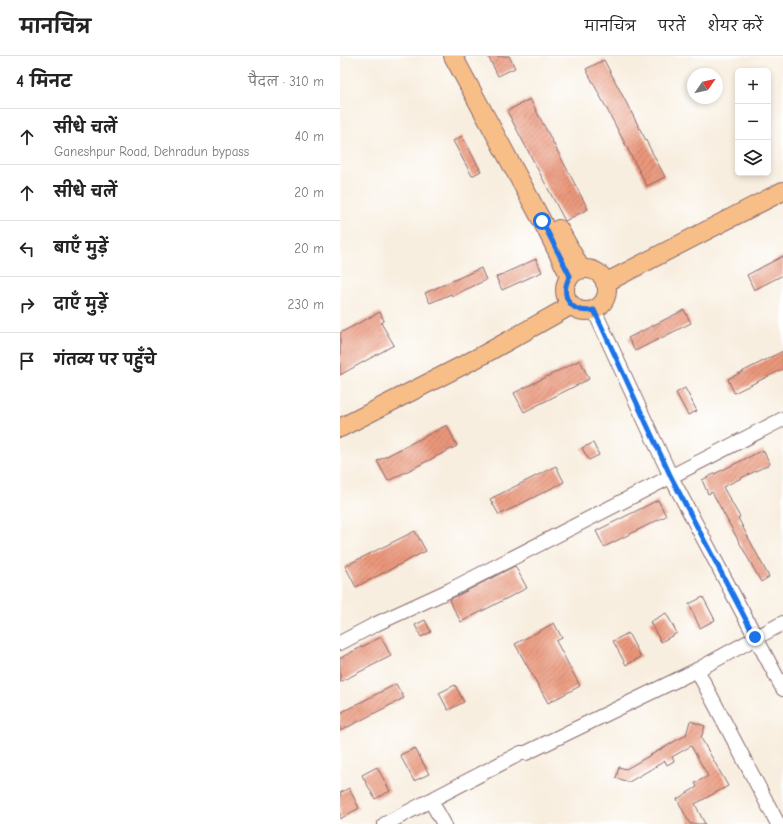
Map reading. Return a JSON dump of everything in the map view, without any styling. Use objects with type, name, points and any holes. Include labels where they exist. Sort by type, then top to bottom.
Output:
[{"type":"main road","points":[[453,56],[542,221],[575,273]]},
{"type":"main road","points":[[466,56],[575,273]]},
{"type":"main road","points":[[605,283],[783,191]]},
{"type":"main road","points":[[588,269],[594,271],[600,274],[605,283],[607,294],[600,306],[594,310],[580,310],[572,305],[566,296],[566,282],[575,273],[588,269]]},
{"type":"main road","points":[[340,428],[481,356],[572,305]]},
{"type":"street","points":[[594,310],[671,477],[783,690]]},
{"type":"street","points":[[340,643],[376,624],[450,590],[783,419]]},
{"type":"street","points":[[385,824],[432,801],[521,753],[526,753],[533,750],[697,670],[783,623]]},
{"type":"street","points":[[697,670],[778,824]]},
{"type":"street","points":[[432,801],[444,824]]},
{"type":"building","points":[[488,56],[509,56],[515,68],[498,76]]},
{"type":"building","points":[[604,60],[665,177],[647,186],[586,69]]},
{"type":"building","points":[[530,99],[588,209],[565,221],[507,111]]},
{"type":"building","points":[[462,136],[481,171],[472,176],[453,141]]},
{"type":"building","points":[[783,256],[783,275],[754,290],[747,275]]},
{"type":"building","points":[[536,259],[542,272],[502,290],[496,277]]},
{"type":"building","points":[[481,268],[486,280],[452,296],[451,294],[430,303],[425,293]]},
{"type":"building","points":[[684,310],[691,323],[635,351],[628,338]]},
{"type":"building","points":[[380,312],[384,321],[381,323],[394,345],[340,375],[340,333]]},
{"type":"building","points":[[783,351],[783,369],[734,393],[728,379]]},
{"type":"building","points":[[580,360],[589,379],[524,412],[514,393]]},
{"type":"building","points":[[685,388],[697,411],[688,415],[676,393]]},
{"type":"building","points":[[447,425],[457,446],[388,481],[377,461]]},
{"type":"building","points":[[593,443],[599,455],[589,460],[582,448]]},
{"type":"building","points":[[763,450],[770,464],[723,487],[740,517],[738,518],[769,577],[761,582],[712,492],[708,494],[702,480]]},
{"type":"building","points":[[556,466],[564,482],[499,515],[490,499]]},
{"type":"building","points":[[658,500],[666,516],[604,547],[596,531]]},
{"type":"building","points":[[415,531],[426,551],[356,587],[345,566]]},
{"type":"building","points":[[515,566],[527,588],[461,622],[449,600]]},
{"type":"building","points":[[703,597],[715,620],[700,628],[689,604]]},
{"type":"building","points":[[666,613],[677,633],[661,642],[650,622]]},
{"type":"building","points":[[425,620],[431,632],[421,637],[415,625]]},
{"type":"building","points":[[554,623],[562,638],[556,641],[580,686],[548,703],[515,644]]},
{"type":"building","points":[[628,633],[641,657],[626,665],[613,641]]},
{"type":"building","points":[[381,637],[391,656],[340,682],[340,658]]},
{"type":"building","points":[[396,684],[404,698],[340,731],[340,713]]},
{"type":"building","points":[[455,685],[464,702],[448,710],[439,693]]},
{"type":"building","points":[[690,721],[705,726],[701,738],[728,786],[695,804],[705,824],[690,824],[677,799],[697,787],[695,783],[708,776],[691,746],[672,757],[674,761],[667,765],[665,761],[629,782],[616,778],[619,767],[626,769],[686,735]]},
{"type":"building","points":[[415,748],[429,774],[414,781],[400,755]]},
{"type":"building","points":[[377,767],[390,791],[375,799],[362,775]]},
{"type":"building","points":[[349,788],[359,808],[340,819],[340,793]]},
{"type":"route","points":[[542,221],[570,276],[566,282],[565,289],[569,302],[580,310],[594,310],[671,477],[755,637]]}]
